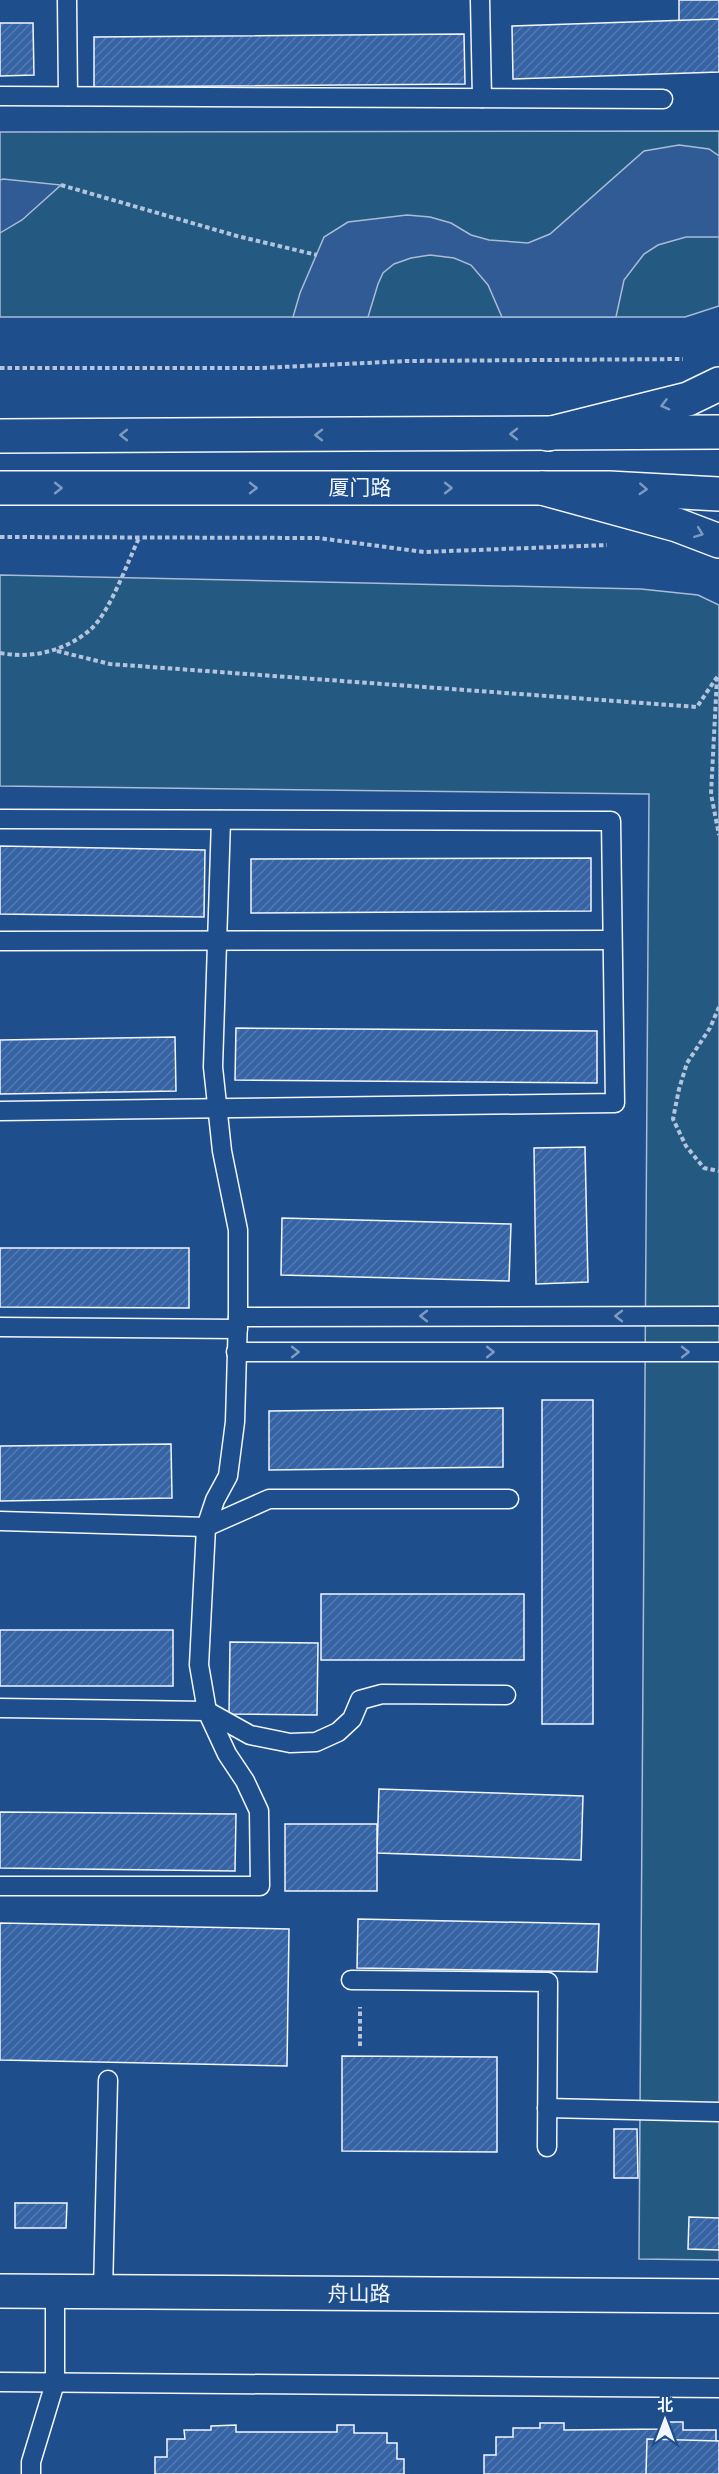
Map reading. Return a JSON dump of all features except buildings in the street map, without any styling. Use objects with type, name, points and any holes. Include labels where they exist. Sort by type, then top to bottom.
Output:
[{"type":"street","points":[[548,434],[688,399],[719,384]]},
{"type":"street","points":[[0,436],[719,432]]},
{"type":"street","name":"厦门路","points":[[0,488],[609,488],[719,494]]},
{"type":"street","points":[[542,488],[677,525],[719,541]]},
{"type":"street","name":"舟山路","points":[[0,2291],[719,2296]]},
{"type":"lane","points":[[67,0],[68,96]]},
{"type":"lane","points":[[480,0],[482,98]]},
{"type":"lane","points":[[0,96],[663,99]]},
{"type":"lane","points":[[0,819],[611,822],[615,1103],[0,1111]]},
{"type":"lane","points":[[0,1886],[260,1886],[259,1811],[245,1781],[227,1754],[207,1711],[199,1665],[206,1527],[215,1500],[228,1476],[235,1422],[238,1323],[238,1230],[222,1152],[213,1067],[221,820]]},
{"type":"lane","points":[[0,941],[612,940]]},
{"type":"lane","points":[[0,1327],[719,1316]]},
{"type":"lane","points":[[236,1352],[719,1352]]},
{"type":"lane","points":[[0,1521],[206,1527],[269,1500],[509,1500]]},
{"type":"lane","points":[[0,1708],[207,1711],[250,1735],[290,1743],[316,1742],[338,1732],[352,1719],[360,1700],[382,1694],[507,1695]]},
{"type":"lane","points":[[356,1980],[548,1982],[547,2147]]},
{"type":"lane","points":[[104,2292],[108,2080]]},
{"type":"lane","points":[[547,2108],[719,2112]]},
{"type":"lane","points":[[31,2474],[31,2462],[55,2383],[55,2291]]},
{"type":"lane","points":[[0,2382],[719,2388]]},
{"type":"path","points":[[61,184],[237,236],[317,255]]},
{"type":"path","points":[[0,368],[261,368],[407,361],[692,359]]},
{"type":"path","points":[[0,537],[318,538],[424,552],[617,545]]},
{"type":"path","points":[[57,651],[92,628],[109,601],[139,538]]},
{"type":"path","points":[[0,653],[17,656],[57,651],[110,664],[697,706],[718,675]]},
{"type":"path","points":[[718,675],[711,794],[719,835]]},
{"type":"path","points":[[719,1007],[710,1028],[687,1063],[679,1089],[674,1119],[686,1146],[704,1168],[719,1171]]},
{"type":"path","points":[[356,1980],[360,2046]]},
{"type":"shaded area","points":[[719,131],[719,306],[685,317],[0,317],[0,132]]},
{"type":"shaded area","points":[[679,145],[709,149],[719,156],[719,237],[686,237],[658,245],[644,254],[624,280],[616,317],[502,317],[488,285],[471,265],[454,258],[430,255],[394,264],[383,273],[368,317],[293,317],[300,293],[324,237],[348,222],[407,215],[430,217],[451,223],[471,235],[489,240],[528,243],[550,234],[644,151]]},
{"type":"shaded area","points":[[0,180],[61,185],[22,220],[0,233]]},
{"type":"shaded area","points":[[0,575],[641,589],[698,595],[719,605],[719,2260],[639,2259],[649,794],[0,786]]}]
